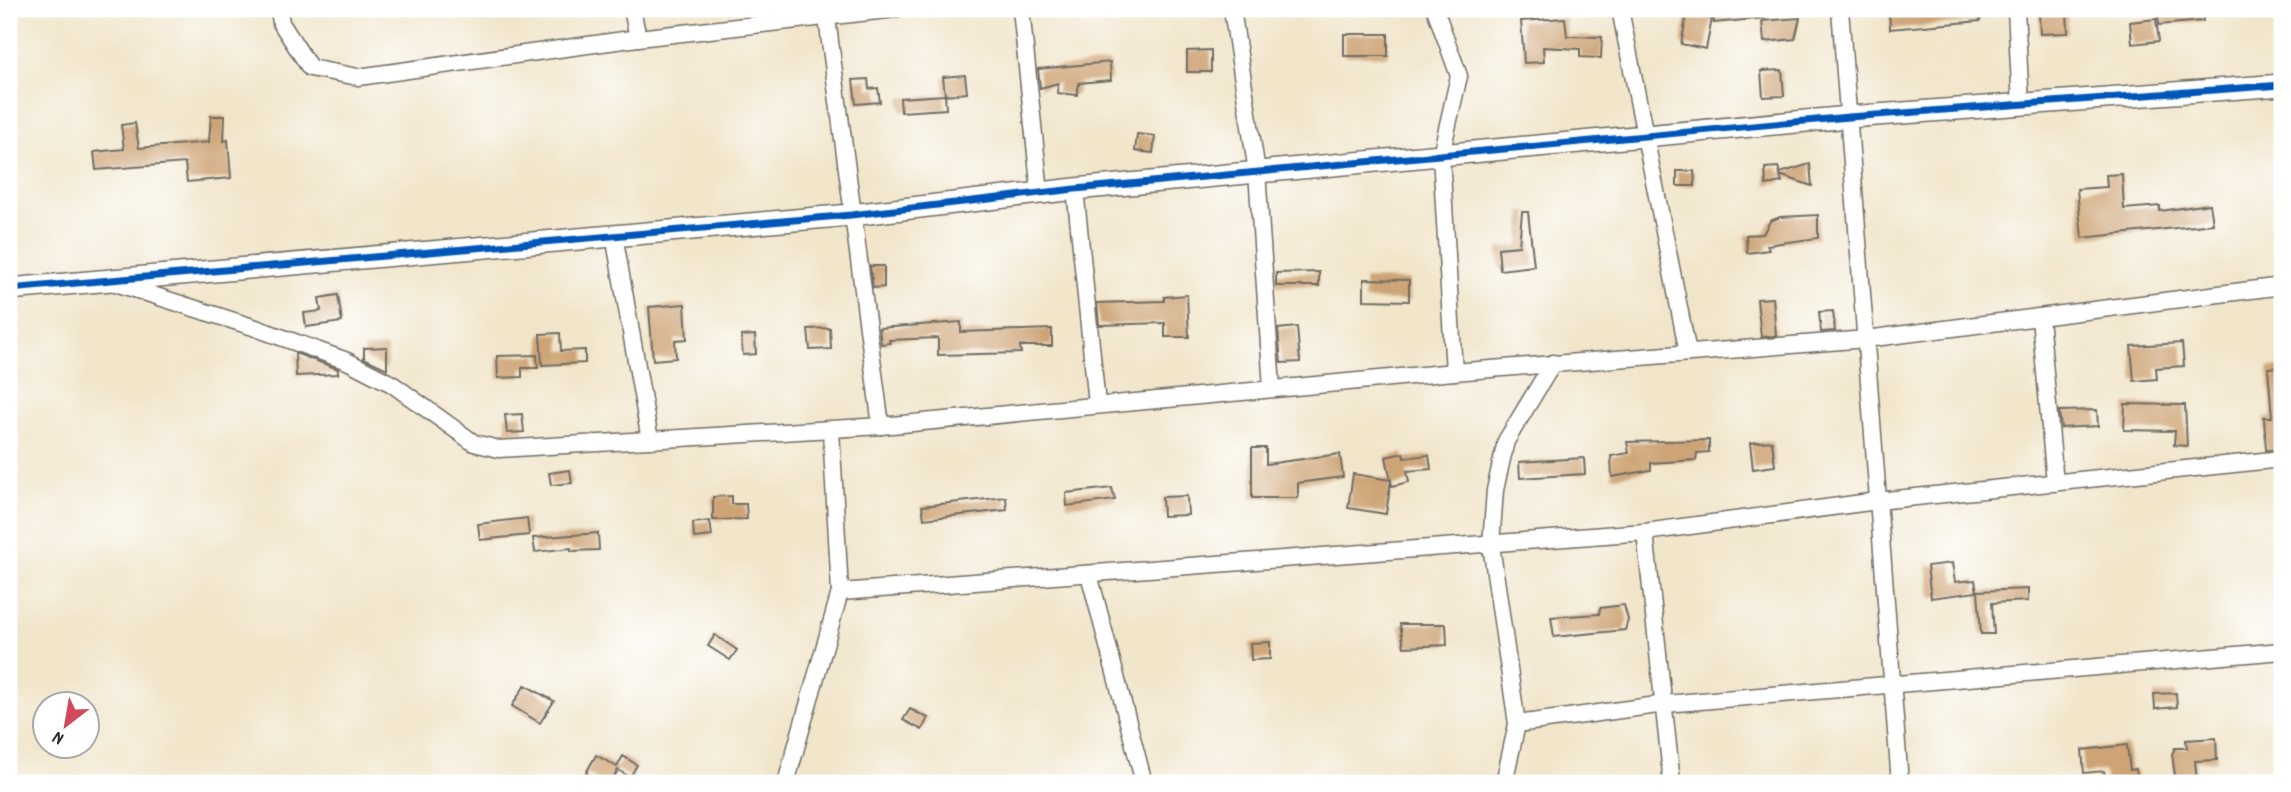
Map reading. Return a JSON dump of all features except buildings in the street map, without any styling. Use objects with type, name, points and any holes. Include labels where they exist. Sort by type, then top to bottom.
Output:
[{"type":"street","points":[[279,9],[281,23],[310,68],[358,77],[827,14],[897,9]]},
{"type":"street","points":[[632,9],[638,38]]},
{"type":"street","points":[[1021,9],[1040,193]]},
{"type":"street","points":[[1232,9],[1257,172],[1272,388]]},
{"type":"street","points":[[1435,9],[1459,76],[1441,155],[1454,372]]},
{"type":"street","points":[[1620,9],[1688,353]]},
{"type":"street","points":[[1840,9],[1900,783]]},
{"type":"street","points":[[2015,9],[2021,106]]},
{"type":"street","points":[[827,14],[851,215],[881,426]]},
{"type":"street","points":[[9,289],[851,215],[1075,189],[1647,138],[1849,117],[2282,85]]},
{"type":"street","points":[[1075,189],[1097,404]]},
{"type":"street","points":[[614,235],[650,440]]},
{"type":"street","points":[[110,282],[253,327],[346,361],[392,384],[474,443],[499,449],[881,426],[1553,363],[1866,339],[2282,286]]},
{"type":"street","points":[[2040,317],[2054,483]]},
{"type":"street","points":[[1504,783],[1517,724],[1491,545],[1495,490],[1506,441],[1553,363]]},
{"type":"street","points":[[786,783],[840,592],[831,430]]},
{"type":"street","points":[[840,592],[1645,533],[1877,501],[2282,459]]},
{"type":"street","points":[[1645,533],[1672,783]]},
{"type":"street","points":[[1088,574],[1144,783]]},
{"type":"street","points":[[1517,724],[1665,704],[2282,651]]},
{"type":"cycle path","points":[[9,289],[851,215],[1075,189],[1849,117],[2282,85]]}]
